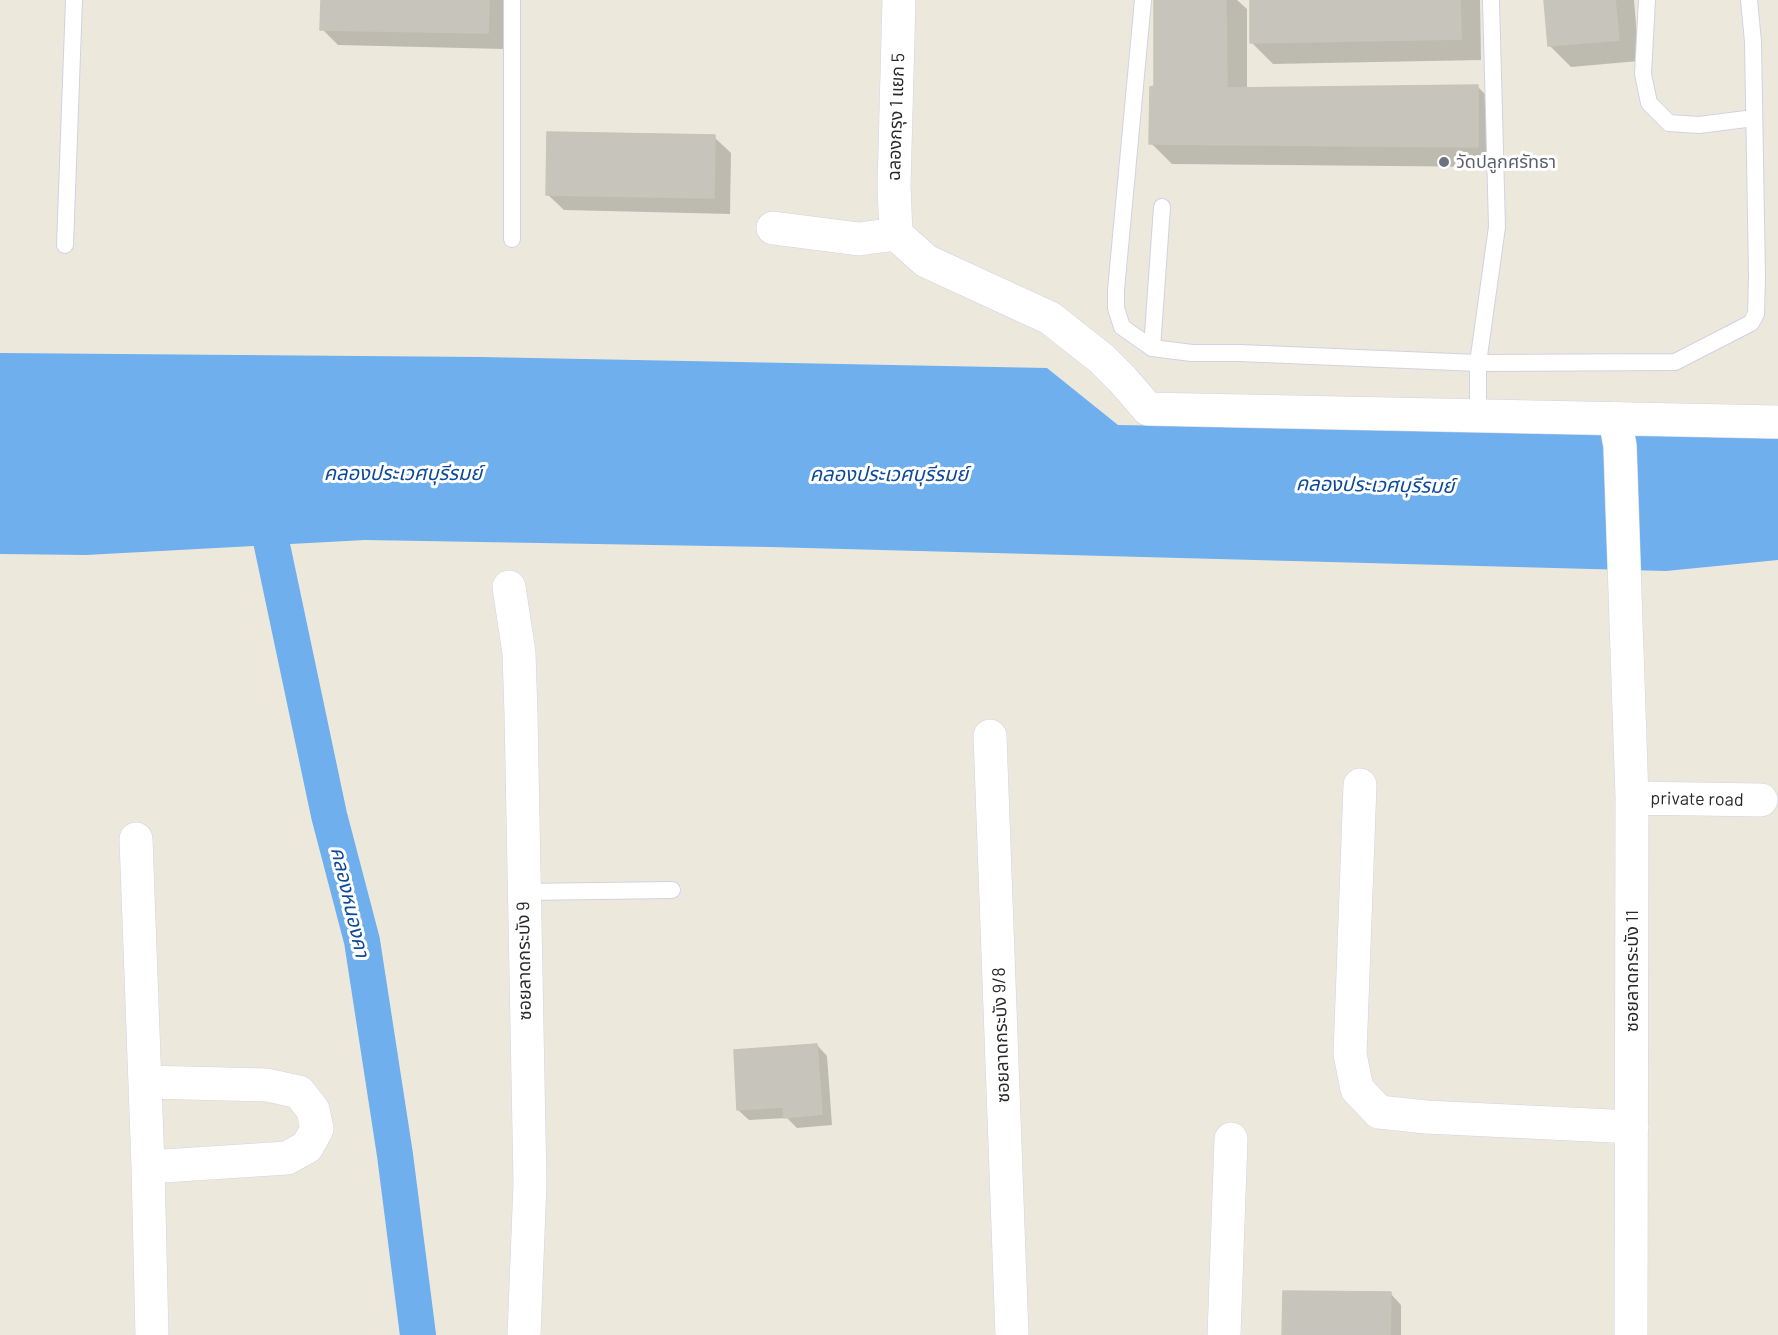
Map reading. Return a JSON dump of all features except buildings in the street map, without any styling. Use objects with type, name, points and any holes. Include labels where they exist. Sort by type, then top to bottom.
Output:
[{"type":"street","name":"ฉลองกรุง 1 แยก 5","points":[[896,234],[894,186],[899,0]]},
{"type":"street","points":[[773,228],[859,239],[896,234],[926,261],[1050,318],[1102,360],[1148,409],[1478,416],[1618,432],[1778,422]]},
{"type":"street","name":"ซอยลาดกระบัง 11","points":[[1618,432],[1632,798],[1631,1335]]},
{"type":"street","name":"ซอยลาดกระบัง 9","points":[[509,587],[519,653],[530,1184],[524,1335]]},
{"type":"street","name":"ซอยลาดกระบัง 9/8","points":[[990,736],[1012,1335]]},
{"type":"street","points":[[1360,784],[1350,1054],[1358,1089],[1378,1112],[1426,1117],[1632,1127]]},
{"type":"street","name":"private road","points":[[1632,798],[1761,800]]},
{"type":"street","points":[[136,839],[152,1335]]},
{"type":"street","points":[[145,1083],[267,1085],[299,1092],[313,1110],[317,1129],[307,1147],[287,1158],[148,1167]]},
{"type":"street","points":[[1224,1335],[1231,1139]]},
{"type":"lane","points":[[65,245],[74,0]]},
{"type":"lane","points":[[512,0],[512,239]]},
{"type":"lane","points":[[1143,0],[1116,290],[1116,308],[1122,327],[1152,348],[1192,353],[1478,363],[1675,362],[1751,323],[1756,314],[1758,278],[1753,42],[1749,0]]},
{"type":"lane","points":[[1478,416],[1478,363],[1497,227],[1491,0]]},
{"type":"lane","points":[[1647,0],[1643,74],[1649,103],[1669,123],[1699,125],[1754,118]]},
{"type":"lane","points":[[1152,348],[1162,207]]},
{"type":"lane","points":[[523,892],[672,890]]},
{"type":"water","name":"คลองประเวศบุรีรมย์","points":[[0,353],[481,357],[1047,368],[1118,425],[1778,435],[1778,560],[1666,571],[769,547],[365,540],[86,555],[0,554]]},
{"type":"waterway","name":"คลองหนองคา","points":[[262,498],[329,815],[362,941],[395,1155],[418,1335]]},
{"type":"place","name":"วัดปลูกศรัทธา","points":[[1444,162]]}]
